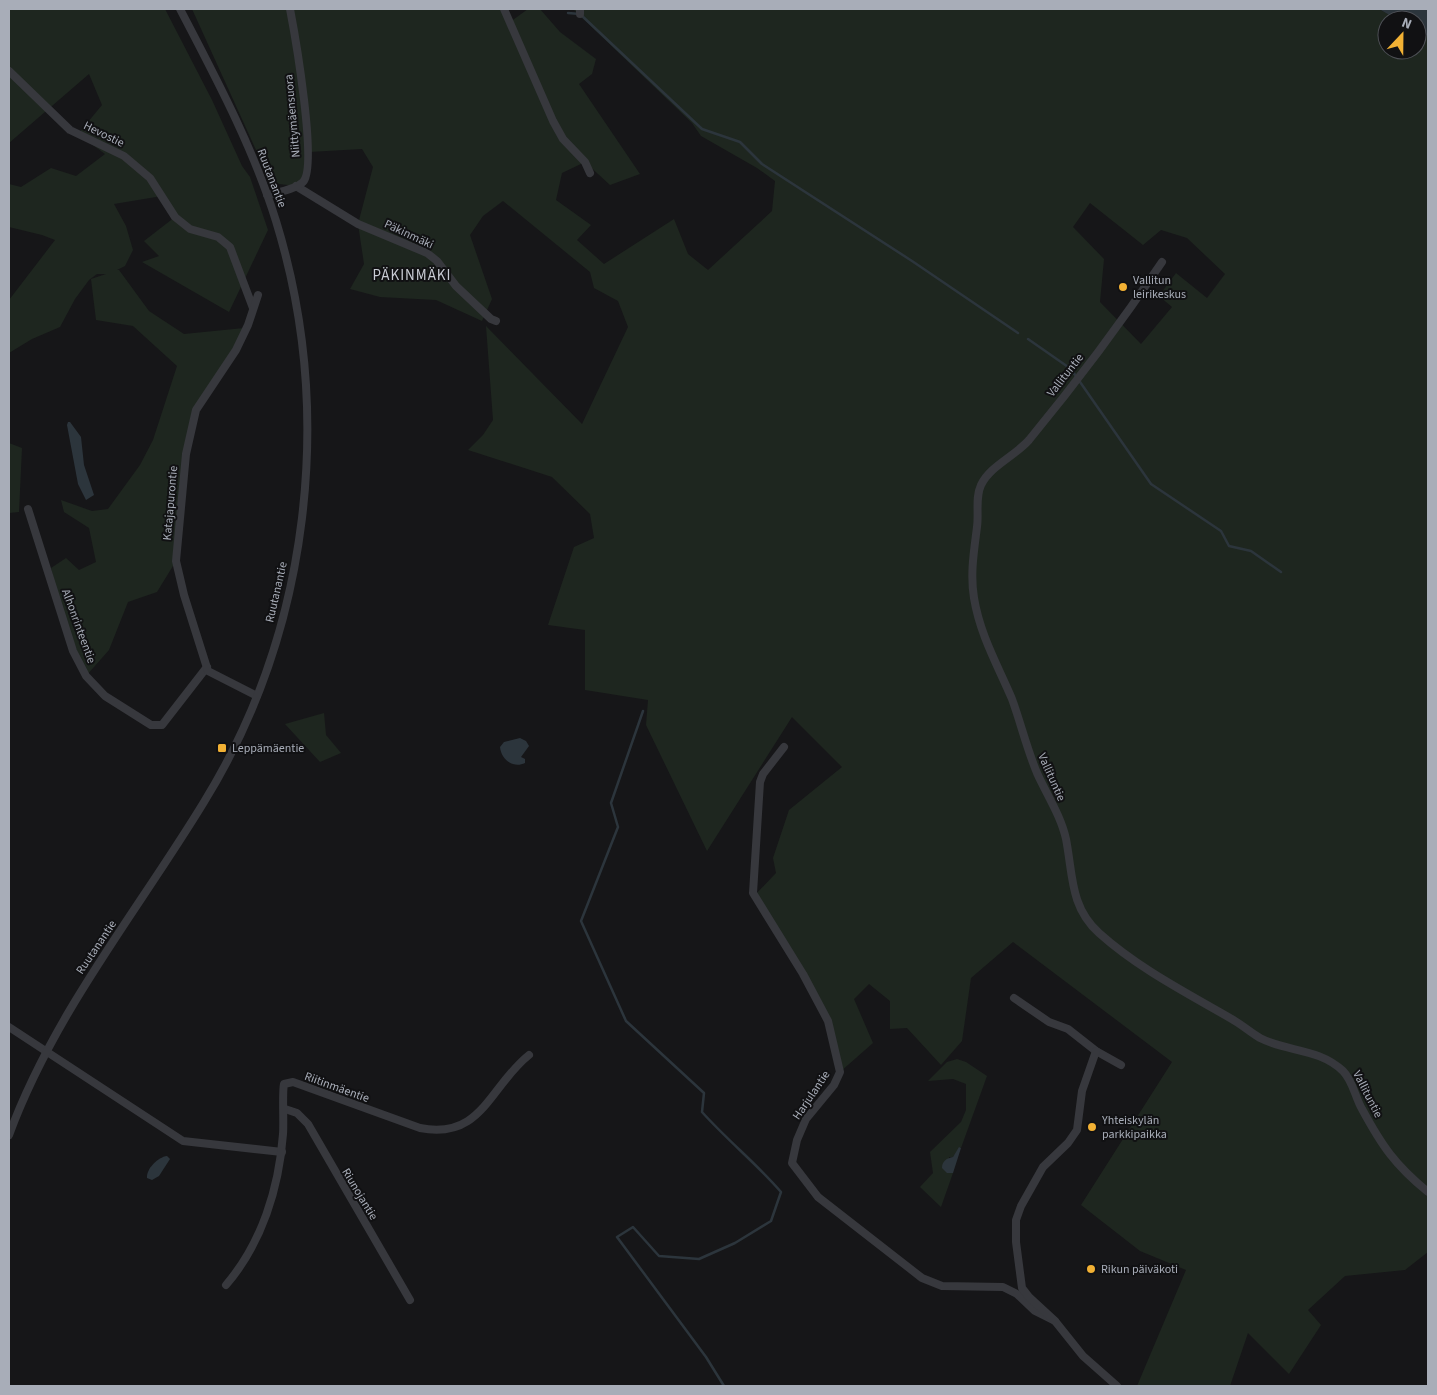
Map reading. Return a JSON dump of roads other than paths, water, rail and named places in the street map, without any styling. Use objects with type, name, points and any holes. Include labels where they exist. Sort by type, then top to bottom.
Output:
[{"type":"street","name":"Ruutanantie","points":[[9,1135],[31,1079],[46,1051],[89,978],[206,799],[231,753],[257,696],[275,646],[295,563],[301,529],[307,459],[305,367],[301,330],[283,246],[267,195],[223,91],[180,9]]},
{"type":"street","name":"Niittymäensuora","points":[[290,9],[298,50],[308,152],[306,177],[302,184],[296,186]]},
{"type":"street","points":[[504,9],[553,121],[563,139],[581,157],[590,173]]},
{"type":"street","name":"Hevostie","points":[[9,71],[70,130],[124,156],[150,178],[175,217],[190,228],[218,238],[230,247],[253,308]]},
{"type":"street","points":[[267,195],[296,186]]},
{"type":"street","name":"Päkinmäki","points":[[296,186],[358,224],[428,253],[438,261],[456,286],[496,322]]},
{"type":"street","name":"Vallituntie","points":[[1162,262],[1078,378],[1026,443],[990,473],[981,485],[977,498],[977,526],[972,569],[973,596],[979,624],[1018,716],[1036,772],[1065,837],[1072,880],[1082,915],[1100,934],[1131,957],[1179,989],[1234,1020],[1260,1038],[1306,1050],[1343,1071],[1349,1079],[1356,1098],[1383,1148],[1409,1176],[1428,1192]]},
{"type":"street","name":"Katajapurontie","points":[[207,667],[184,594],[176,561],[186,454],[196,410],[236,350],[248,325],[258,295]]},
{"type":"street","name":"Alhonrinteentie","points":[[28,509],[73,651],[86,676],[105,696],[151,725],[162,725],[207,667]]},
{"type":"street","points":[[207,667],[208,671],[257,696]]},
{"type":"street","name":"Harjulantie","points":[[784,747],[772,761],[760,782],[753,893],[803,974],[828,1021],[840,1072],[834,1085],[806,1119],[797,1140],[792,1163],[818,1197],[922,1278],[942,1286],[1003,1287],[1017,1294],[1034,1311],[1055,1320]]},
{"type":"street","points":[[1014,998],[1049,1022],[1068,1029],[1096,1051],[1121,1065]]},
{"type":"street","points":[[9,1027],[183,1142],[282,1152]]},
{"type":"street","name":"Harjulantie","points":[[1096,1051],[1082,1091],[1077,1130],[1034,1181],[1016,1220],[1016,1242],[1022,1288],[1029,1297],[1055,1320],[1083,1356],[1116,1386]]},
{"type":"street","name":"Riitinmäentie","points":[[226,1285],[241,1267],[250,1251],[271,1202],[278,1180],[285,1109],[283,1088],[288,1082],[420,1128],[435,1131],[452,1129],[479,1113],[508,1074],[529,1055]]},
{"type":"street","name":"Riunojantie","points":[[285,1109],[297,1113],[308,1124],[410,1300]]},
{"type":"waterway","points":[[568,13],[580,14],[702,129],[740,142],[762,164],[912,261],[1018,333]]},
{"type":"waterway","points":[[1028,339],[1071,369],[1151,484],[1221,531],[1229,546],[1251,551],[1281,572]]},
{"type":"waterway","points":[[643,711],[611,803],[618,827],[581,921],[626,1021],[704,1093],[702,1112],[781,1192],[771,1221],[735,1243],[699,1259],[659,1256],[633,1227],[617,1237],[706,1357],[724,1386]]},
{"type":"place","name":"Vallitun leirikeskus","points":[[1123,287]]},
{"type":"place","name":"Leppämäentie","points":[[222,748]]},
{"type":"place","name":"Yhteiskylän parkkipaikka","points":[[1092,1127]]},
{"type":"place","name":"Rikun päiväkoti","points":[[1091,1269]]},
{"type":"district","name":"PÄKINMÄKI","points":[[412,275]]}]
